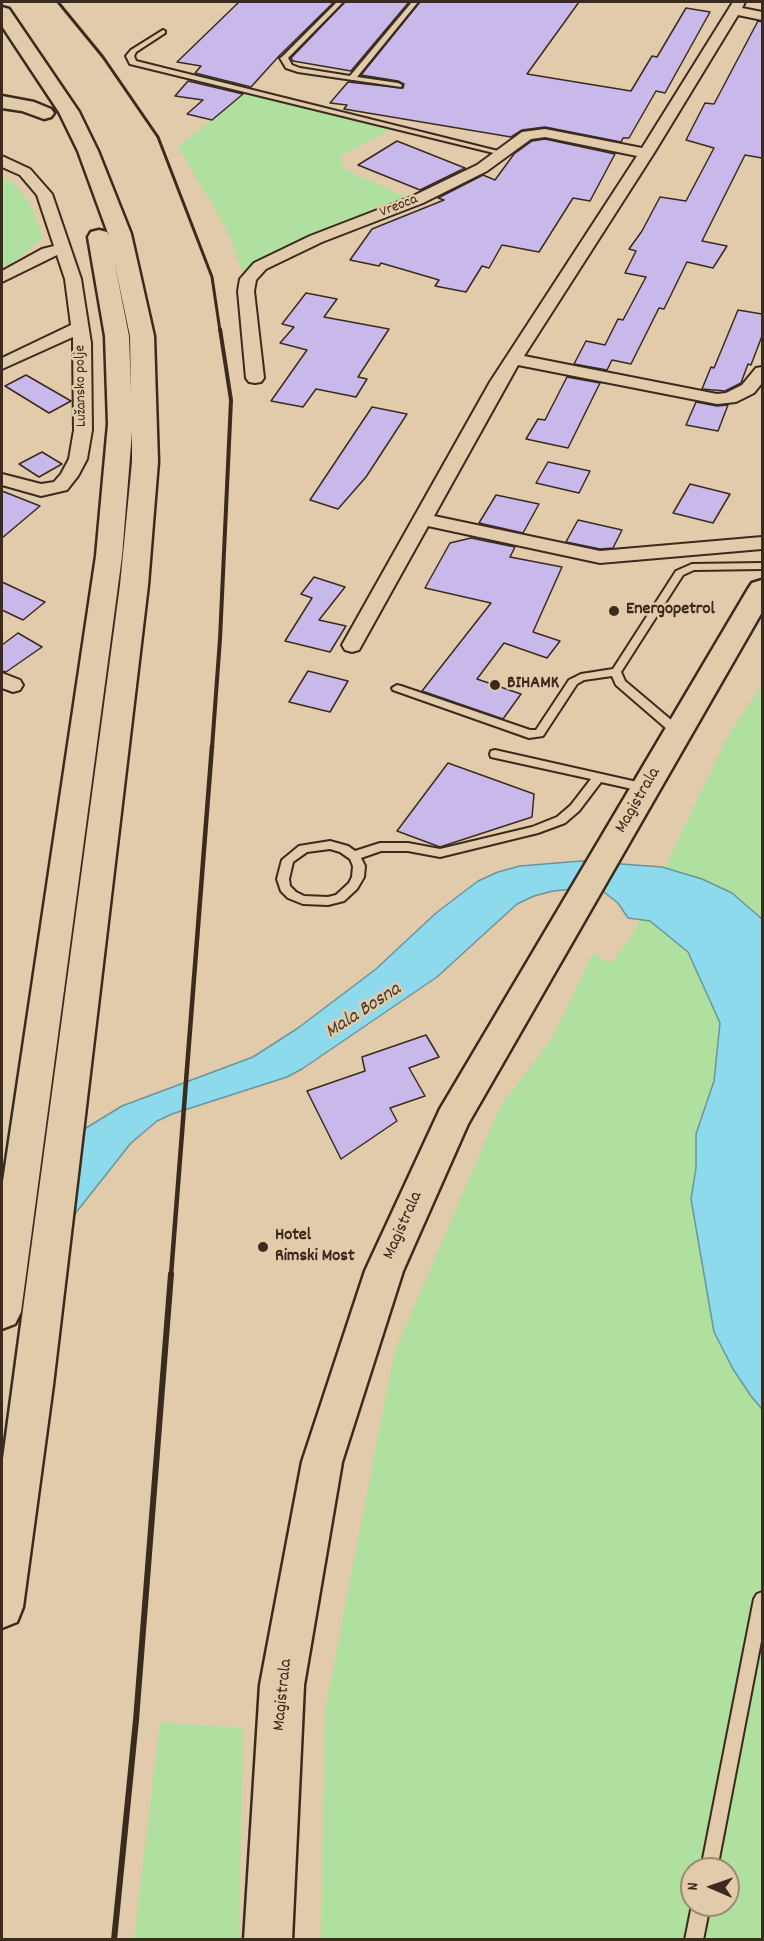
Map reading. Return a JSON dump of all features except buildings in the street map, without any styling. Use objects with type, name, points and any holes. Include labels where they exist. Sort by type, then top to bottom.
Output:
[{"type":"main road","points":[[2,13],[69,112],[88,151],[120,234],[142,336],[145,462],[134,585],[33,1385],[2,1607]]},
{"type":"main road","points":[[2,102],[27,105],[48,121],[26,86]]},
{"type":"main road","points":[[2,1312],[109,556],[120,424],[117,336],[99,237],[91,218]]},
{"type":"main road","name":"Magistrala","points":[[268,1940],[282,1686],[322,1462],[384,1271],[452,1119],[762,589]]},
{"type":"street","points":[[352,645],[513,359],[646,153],[736,6],[762,16]]},
{"type":"street","name":"Vreoca","points":[[255,378],[246,291],[248,279],[260,266],[316,239],[417,200],[482,168],[527,135],[536,133],[646,153]]},
{"type":"street","name":"Lužansko polje","points":[[2,161],[25,172],[44,194],[73,279],[80,327],[83,430],[78,459],[69,476],[54,489],[41,490],[2,479]]},
{"type":"street","points":[[2,277],[48,252],[63,248]]},
{"type":"street","name":"Lužansko polje","points":[[2,364],[80,327]]},
{"type":"street","points":[[513,359],[717,399],[729,398],[748,389],[762,372]]},
{"type":"street","points":[[422,519],[600,557],[762,543]]},
{"type":"lane","points":[[340,2],[284,58],[289,66],[297,70],[398,85]]},
{"type":"lane","points":[[352,78],[415,2]]},
{"type":"lane","points":[[163,32],[134,51],[130,56],[133,62],[502,153]]},
{"type":"lane","points":[[397,688],[529,734],[539,733],[573,682],[581,678],[615,672],[679,573],[692,567],[762,566]]},
{"type":"lane","points":[[615,672],[620,682],[679,733]]},
{"type":"lane","points":[[495,754],[599,777],[644,794]]},
{"type":"lane","points":[[354,856],[380,847],[408,847],[440,853],[534,830],[561,820],[575,808],[599,777]]},
{"type":"lane","points":[[330,845],[344,849],[354,856],[359,866],[358,877],[353,886],[340,898],[317,902],[303,900],[292,896],[285,888],[284,869],[288,860],[303,849],[330,845]]},
{"type":"lane","points":[[711,1857],[762,1599]]},
{"type":"lane","points":[[694,1940],[699,1917]]},
{"type":"green space","points":[[248,91],[305,108],[393,129],[339,156],[344,169],[413,200],[245,279],[229,233],[178,147]]},
{"type":"green space","points":[[2,176],[17,187],[31,206],[43,238],[13,263],[2,268]]},
{"type":"green space","points":[[762,685],[762,1939],[321,1940],[325,1710],[394,1354],[500,1107],[553,1037],[593,953],[610,964],[632,936],[727,738]]},
{"type":"green space","points":[[160,1722],[243,1728],[239,1939],[134,1939]]},
{"type":"water","name":"Mala Bosna","points":[[581,861],[662,867],[702,879],[732,893],[762,919],[762,1409],[733,1369],[714,1332],[691,1199],[696,1168],[696,1134],[714,1081],[720,1023],[688,952],[650,921],[628,918],[618,903],[604,892],[573,889],[553,891],[517,904],[437,977],[302,1069],[287,1077],[172,1114],[157,1121],[131,1143],[2,1306],[2,1215],[36,1174],[73,1136],[122,1106],[253,1057],[298,1028],[376,969],[436,913],[478,881],[520,866]]},
{"type":"railway","points":[[58,2],[103,57],[158,137],[212,277],[220,331]]},
{"type":"railway","points":[[212,748],[220,639],[231,400],[220,329]]},
{"type":"railway","points":[[171,1275],[212,746]]},
{"type":"railway","points":[[114,1940],[136,1720],[171,1274]]},
{"type":"place","name":"Energopetrol","points":[[614,611]]},
{"type":"place","name":"BIHAMK","points":[[495,685]]},
{"type":"place","name":"Hotel Rimski Most","points":[[263,1247]]}]
